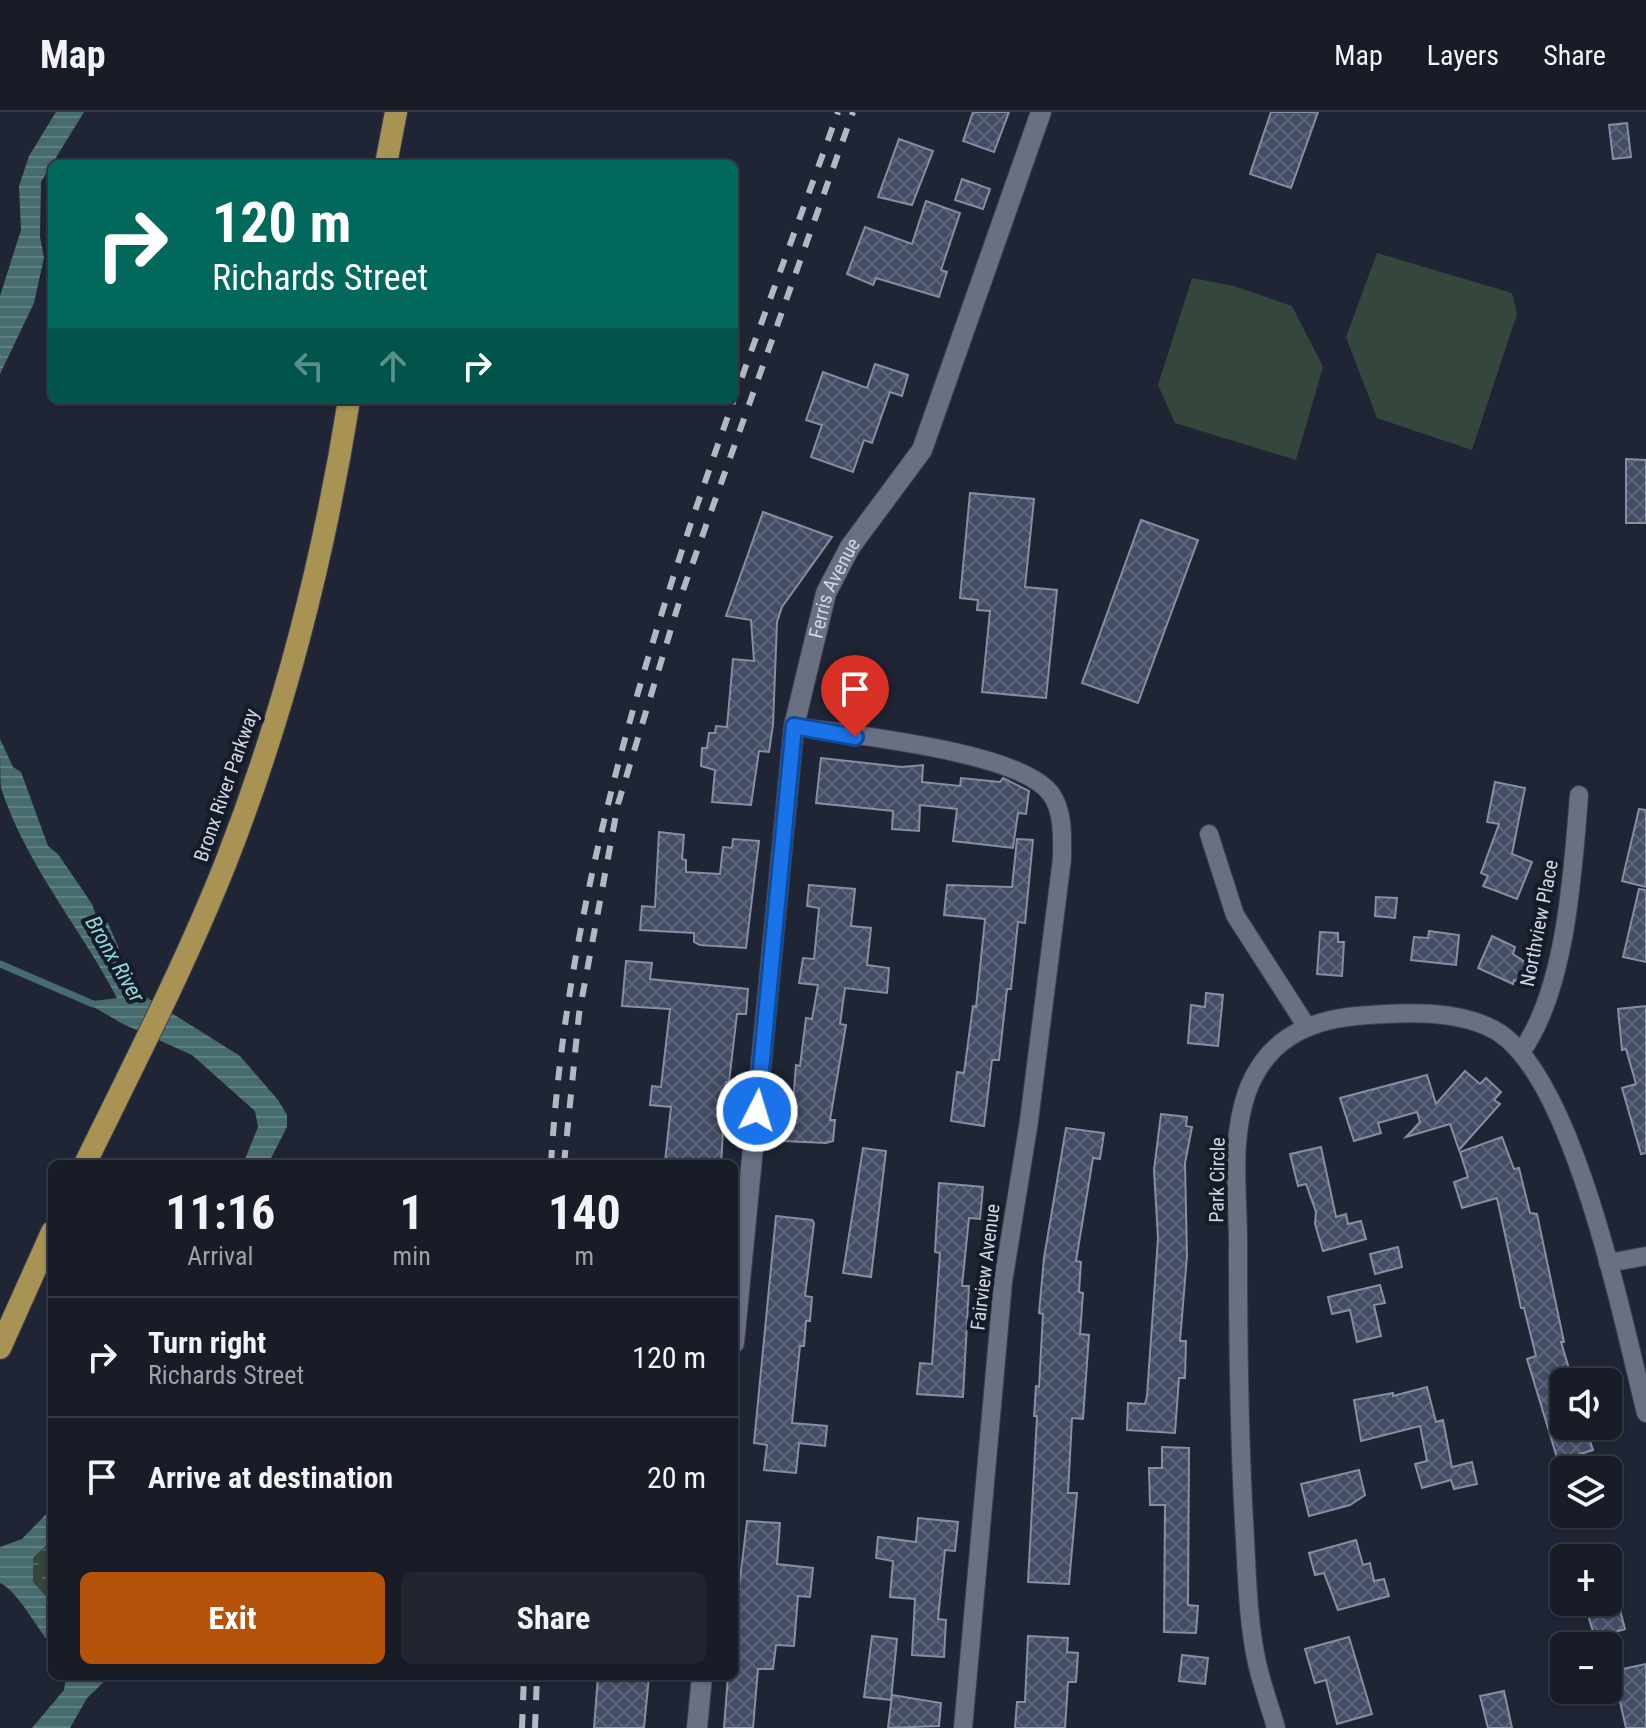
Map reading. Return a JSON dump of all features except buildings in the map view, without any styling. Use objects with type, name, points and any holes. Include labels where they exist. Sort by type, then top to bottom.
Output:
[{"type":"highway","points":[[387,155],[396,112]]},
{"type":"highway","name":"Bronx River Parkway","points":[[87,1160],[179,970],[240,824],[289,668],[320,550],[348,404]]},
{"type":"highway","points":[[0,1348],[48,1241]]},
{"type":"street","name":"Ferris Avenue","points":[[738,1302],[794,726],[826,593],[850,547],[922,450],[1041,112]]},
{"type":"street","name":"Fairview Avenue","points":[[794,726],[973,756],[1031,775],[1051,794],[1058,815],[1062,859],[1029,1121],[1003,1282],[963,1728]]},
{"type":"street","name":"Northview Place","points":[[1521,1052],[1538,1029],[1552,986],[1573,870],[1579,795]]},
{"type":"street","points":[[1209,834],[1235,915],[1307,1027]]},
{"type":"street","name":"Park Circle","points":[[1276,1728],[1257,1663],[1247,1593],[1237,1410],[1235,1148],[1247,1092],[1261,1063],[1291,1033],[1333,1019],[1412,1011],[1475,1023],[1500,1033],[1521,1052],[1547,1087],[1570,1145],[1608,1263],[1646,1413]]},
{"type":"street","points":[[1608,1263],[1646,1256]]},
{"type":"street","points":[[697,1728],[702,1680]]},
{"type":"green space","points":[[1377,253],[1512,293],[1517,314],[1472,450],[1377,418],[1346,337]]},
{"type":"green space","points":[[1192,278],[1234,286],[1292,306],[1323,367],[1296,460],[1175,423],[1158,385]]},
{"type":"green space","points":[[48,1544],[48,1599],[33,1583],[33,1558]]},
{"type":"water","points":[[56,112],[84,112],[55,160],[48,160],[48,171],[41,182],[40,237],[44,258],[34,303],[0,374],[0,296],[21,230],[19,186],[29,156]]},
{"type":"water","name":"Bronx River","points":[[0,739],[13,767],[21,772],[48,846],[58,854],[92,904],[97,918],[108,923],[127,968],[146,997],[240,1056],[278,1100],[287,1115],[287,1127],[270,1160],[245,1160],[258,1127],[255,1111],[192,1055],[123,1024],[85,1002],[117,998],[24,843],[1,788]]},
{"type":"water","points":[[48,1512],[48,1544],[33,1558],[33,1582],[48,1599],[48,1640],[20,1602],[0,1583],[0,1547],[22,1539]]},
{"type":"water","points":[[65,1680],[106,1680],[87,1698],[70,1728],[32,1728],[64,1690]]},
{"type":"waterway","points":[[0,964],[93,1004]]},
{"type":"railway","points":[[738,389],[838,112]]},
{"type":"railway","points":[[564,1160],[579,1014],[618,804],[681,596],[853,112]]},
{"type":"railway","points":[[551,1160],[565,1027],[588,893],[619,760],[657,629],[733,404]]},
{"type":"railway","points":[[522,1728],[524,1680]]},
{"type":"railway","points":[[535,1728],[537,1680]]},
{"type":"route","points":[[757,1111],[794,726],[855,737]]}]
